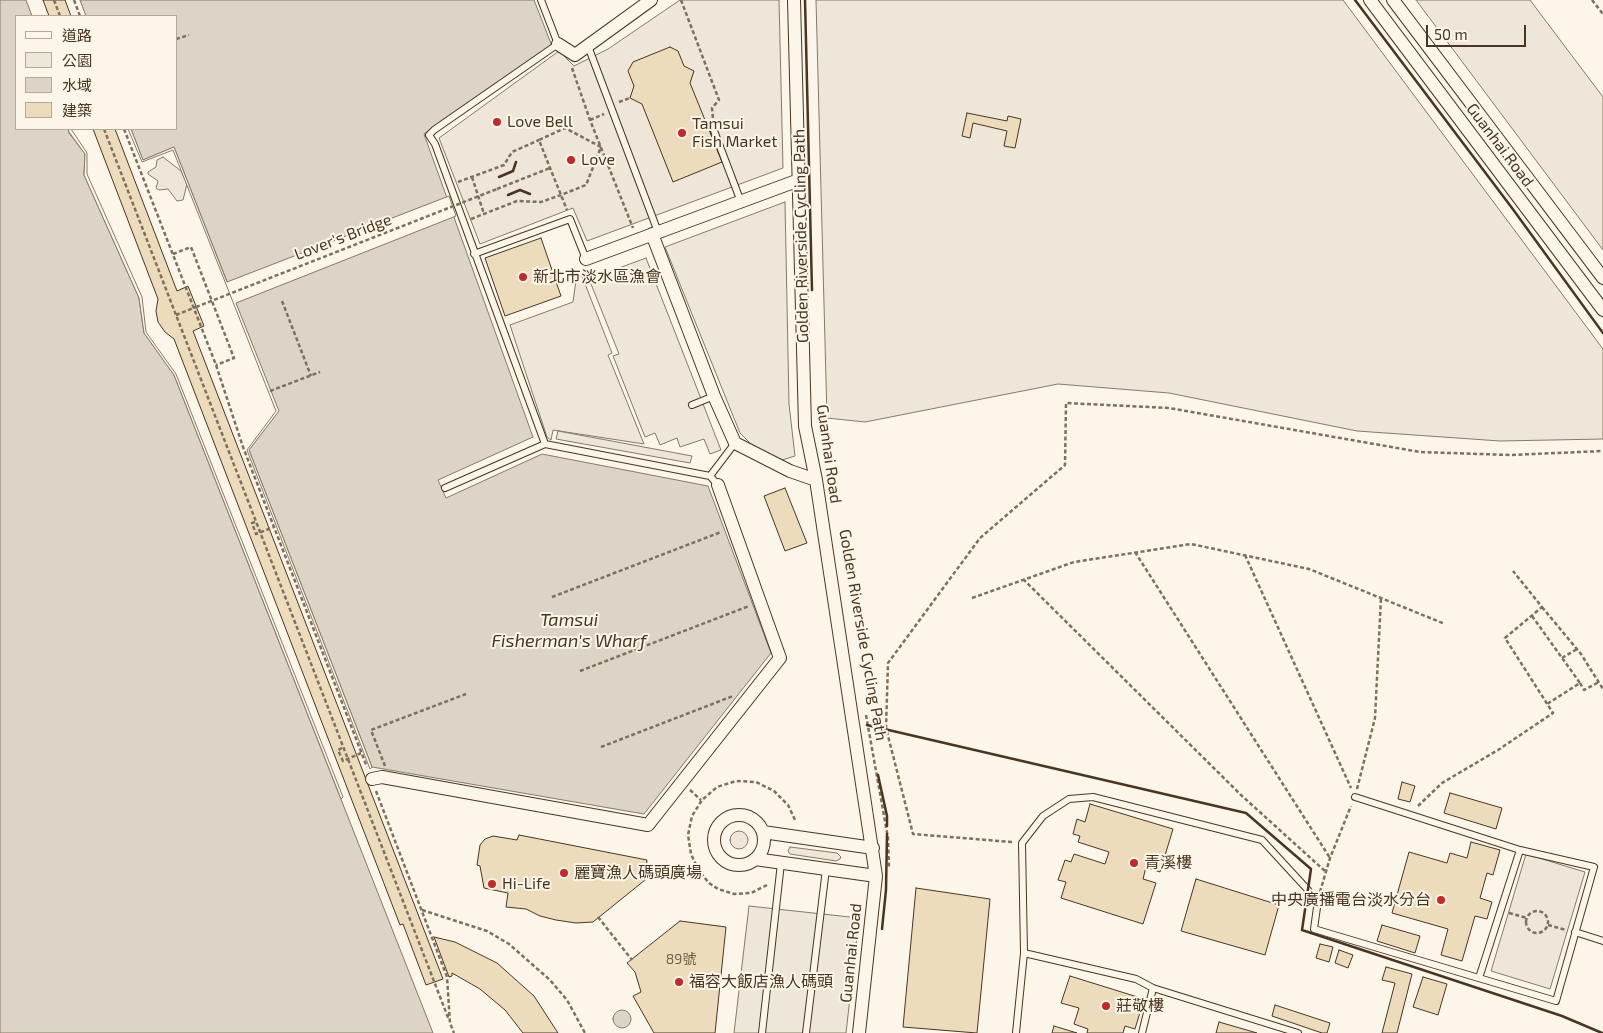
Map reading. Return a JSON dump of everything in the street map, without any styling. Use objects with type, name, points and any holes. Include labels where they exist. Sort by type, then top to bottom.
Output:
[{"type":"street","points":[[558,44],[575,55],[650,0]]},
{"type":"street","name":"Guanhai Road","points":[[794,0],[805,426],[816,480],[876,876],[859,1033]]},
{"type":"street","name":"Guanhai Road","points":[[1370,0],[1603,310]]},
{"type":"street","name":"Guanhai Road","points":[[1394,0],[1603,278]]},
{"type":"street","points":[[586,259],[799,180]]},
{"type":"street","points":[[655,233],[714,396],[734,443],[790,471],[816,480]]},
{"type":"street","points":[[372,779],[382,777],[648,825],[780,658],[714,480]]},
{"type":"street","points":[[738,814],[746,815],[759,824],[763,832],[763,849],[755,859],[744,865],[728,863],[720,858],[716,851],[714,834],[717,826],[723,820],[738,814]]},
{"type":"street","points":[[763,832],[873,848]]},
{"type":"street","points":[[755,859],[876,876]]},
{"type":"lane","points":[[540,0],[558,44],[429,135],[435,144],[545,444]]},
{"type":"lane","points":[[588,46],[655,233]]},
{"type":"lane","points":[[713,128],[741,202]]},
{"type":"lane","points":[[474,254],[570,219],[586,259]]},
{"type":"lane","points":[[692,405],[714,396]]},
{"type":"lane","points":[[445,488],[545,444],[714,480],[734,443]]},
{"type":"lane","points":[[1016,1033],[1024,953],[1022,843],[1043,816],[1069,799],[1093,797],[1262,840],[1308,890]]},
{"type":"lane","points":[[1318,900],[1314,929],[1556,1001],[1594,867],[1520,850],[1354,797]]},
{"type":"lane","points":[[1479,978],[1520,850]]},
{"type":"lane","points":[[762,1033],[781,863]]},
{"type":"lane","points":[[806,1033],[826,869]]},
{"type":"lane","points":[[1575,932],[1603,941]]},
{"type":"lane","points":[[1024,953],[1136,979],[1153,988],[1298,1033]]},
{"type":"lane","points":[[1142,1033],[1153,988]]},
{"type":"path","points":[[54,0],[60,15]]},
{"type":"path","points":[[74,0],[80,15]]},
{"type":"path","points":[[680,0],[719,100],[712,108],[713,128]]},
{"type":"path","points":[[1592,0],[1603,14]]},
{"type":"path","points":[[178,39],[189,35]]},
{"type":"path","points":[[575,55],[571,64],[590,120],[637,240]]},
{"type":"path","points":[[590,120],[612,111]]},
{"type":"path","points":[[450,186],[504,165],[512,152],[565,128],[601,147]]},
{"type":"path","points":[[104,130],[342,748],[454,1033]]},
{"type":"path","points":[[124,130],[172,255],[195,307],[243,447],[447,977],[450,1023]]},
{"type":"path","points":[[539,140],[570,219]]},
{"type":"path","points":[[463,222],[517,201],[541,202],[586,185],[601,147]]},
{"type":"path","name":"Lover's Bridge","points":[[176,315],[550,168]]},
{"type":"path","points":[[472,177],[484,214]]},
{"type":"path","points":[[172,255],[191,247],[234,358],[216,365]]},
{"type":"path","points":[[282,301],[311,376]]},
{"type":"path","points":[[270,392],[320,372]]},
{"type":"path","points":[[1022,843],[913,834],[886,728],[888,663],[980,538],[1065,465],[1066,403],[1169,408],[1420,452],[1510,455],[1603,451]]},
{"type":"path","points":[[255,522],[252,523],[256,534],[274,527]]},
{"type":"path","points":[[552,597],[725,531]]},
{"type":"path","points":[[972,598],[1074,562],[1191,544],[1309,569],[1445,624]]},
{"type":"path","points":[[1135,552],[1330,858]]},
{"type":"path","points":[[1245,555],[1354,797]]},
{"type":"path","points":[[1513,571],[1577,649],[1603,689]]},
{"type":"path","points":[[1023,579],[1241,795],[1326,872]]},
{"type":"path","points":[[1318,900],[1330,858],[1354,797],[1376,718],[1381,598]]},
{"type":"path","points":[[580,671],[752,605]]},
{"type":"path","points":[[1410,814],[1442,782],[1498,750],[1553,713],[1505,638],[1542,607]]},
{"type":"path","points":[[1532,616],[1584,690],[1599,682]]},
{"type":"path","points":[[1562,658],[1577,649]]},
{"type":"path","points":[[1547,704],[1580,684]]},
{"type":"path","points":[[386,770],[371,730],[466,694]]},
{"type":"path","points":[[601,747],[739,694]]},
{"type":"path","name":"Golden Riverside Cycling Path","points":[[866,713],[888,838],[889,875]]},
{"type":"path","points":[[342,748],[338,750],[343,761],[362,753]]},
{"type":"path","points":[[767,886],[751,893],[734,894],[718,889],[709,883],[699,871],[691,854],[688,835],[692,816],[702,800],[717,788],[736,781],[756,782],[774,790],[788,804],[796,822]]},
{"type":"path","points":[[422,910],[487,931],[509,944],[550,980],[567,1000],[585,1033]]},
{"type":"path","points":[[1500,910],[1527,918]]},
{"type":"path","points":[[1537,910],[1544,912],[1548,918],[1548,925],[1544,931],[1538,933],[1531,931],[1527,925],[1527,918],[1537,910]]},
{"type":"path","points":[[598,917],[632,960]]},
{"type":"path","points":[[1548,925],[1575,932]]},
{"type":"green space","points":[[680,0],[779,0],[783,168],[587,241],[573,208],[480,244],[439,138],[559,51],[574,66],[608,49]]},
{"type":"green space","points":[[816,0],[1343,0],[1603,349],[1603,439],[1500,441],[1357,431],[1169,393],[1058,384],[865,422],[827,418]]},
{"type":"green space","points":[[1416,0],[1530,0],[1603,97],[1603,250]]},
{"type":"green space","points":[[163,157],[181,171],[187,184],[183,200],[177,201],[168,189],[159,190],[156,188],[158,181],[148,174],[148,172],[156,167],[157,160]]},
{"type":"green space","points":[[582,276],[612,353],[608,355],[644,444],[553,430],[551,440],[547,437],[510,325],[573,302],[576,280]]},
{"type":"green space","points":[[735,831],[743,831],[748,836],[746,847],[735,849],[730,844],[730,836]]},
{"type":"green space","points":[[790,847],[837,853],[841,857],[836,861],[790,854],[788,851]]},
{"type":"green space","points":[[1526,854],[1585,872],[1550,989],[1491,971]]},
{"type":"shaded area","points":[[785,202],[789,404],[795,456],[782,460],[751,444],[740,433],[665,247]]},
{"type":"shaded area","points":[[646,258],[721,450],[710,454],[704,439],[680,447],[677,438],[660,445],[655,433],[645,437],[613,356],[619,354],[589,279]]},
{"type":"shaded area","points":[[558,431],[692,456],[690,463],[556,439]]},
{"type":"shaded area","points":[[749,906],[859,918],[846,1033],[734,1033]]},
{"type":"water","points":[[0,0],[26,0],[32,15],[15,15],[15,130],[68,130],[85,154],[84,175],[139,298],[144,333],[174,375],[433,1033],[0,1033]]},
{"type":"water","name":"Tamsui Fisherman's Wharf","points":[[80,0],[534,0],[552,46],[424,134],[533,437],[438,480],[446,498],[542,454],[708,486],[771,653],[644,814],[372,767],[249,450],[278,411],[174,147],[143,160],[131,130],[178,130],[178,15],[86,15]]},
{"type":"water","points":[[622,1010],[628,1013],[631,1019],[628,1025],[622,1028],[616,1025],[613,1019],[616,1013]]},
{"type":"pier","points":[[68,130],[72,130],[87,153],[87,174],[142,297],[146,332],[176,374],[343,797],[341,799],[174,375],[144,333],[139,298],[84,175],[85,154]]},
{"type":"pier","points":[[128,130],[131,130],[143,160],[174,147],[227,282],[449,196],[456,216],[236,303],[279,411],[249,450],[372,767],[370,769],[247,450],[276,411],[173,150],[142,162]]},
{"type":"building","points":[[43,0],[65,0],[71,15],[49,15]]},
{"type":"building","name":"Tamsui Fish Market","points":[[670,47],[678,51],[684,66],[694,71],[690,83],[722,162],[673,182],[642,104],[630,98],[634,86],[628,71],[633,62]]},
{"type":"building","points":[[967,113],[1007,121],[1008,116],[1021,119],[1015,148],[1004,146],[1007,131],[973,123],[970,138],[962,136]]},
{"type":"building","points":[[93,130],[115,130],[177,291],[188,286],[204,326],[193,331],[443,979],[426,985],[403,924],[400,925],[174,339],[165,332],[158,322],[156,311],[158,299]]},
{"type":"building","name":"新北市淡水區漁會","points":[[541,238],[561,296],[505,316],[485,258]]},
{"type":"building","points":[[785,488],[807,543],[785,551],[764,496]]},
{"type":"building","points":[[1402,782],[1415,786],[1410,802],[1398,799]]},
{"type":"building","points":[[1450,793],[1502,808],[1496,829],[1444,813]]},
{"type":"building","name":"青溪樓","points":[[1090,804],[1173,829],[1160,872],[1146,867],[1143,879],[1156,883],[1143,924],[1061,898],[1066,882],[1058,880],[1065,860],[1071,862],[1074,854],[1105,864],[1109,852],[1078,842],[1080,836],[1073,834],[1077,819],[1085,822]]},
{"type":"building","name":"麗寶漁人碼頭廣場","points":[[519,835],[647,860],[645,880],[593,922],[576,923],[556,920],[540,916],[526,909],[506,907],[508,893],[484,888],[480,866],[477,865],[480,845],[485,839],[493,836],[517,840]]},
{"type":"building","name":"中央廣播電台淡水分台","points":[[1471,842],[1500,850],[1493,875],[1487,873],[1480,898],[1492,902],[1487,919],[1475,916],[1462,961],[1441,955],[1448,929],[1392,913],[1409,852],[1447,863],[1450,853],[1467,858]]},
{"type":"building","points":[[1196,879],[1279,905],[1265,955],[1181,931]]},
{"type":"building","points":[[916,888],[990,899],[977,1033],[903,1027]]},
{"type":"building","name":"福容大飯店漁人碼頭","points":[[680,921],[726,927],[715,1033],[654,1033],[633,996],[641,992],[635,972],[627,963]]},
{"type":"building","points":[[1382,925],[1420,936],[1415,953],[1377,941]]},
{"type":"building","points":[[434,937],[455,942],[497,963],[534,996],[558,1033],[523,1033],[505,1010],[480,989],[452,973],[452,976],[449,977]]},
{"type":"building","points":[[1320,944],[1333,947],[1329,962],[1316,958]]},
{"type":"building","points":[[1339,950],[1353,955],[1348,968],[1335,963]]},
{"type":"building","points":[[1386,967],[1412,974],[1397,1033],[1382,1033],[1395,983],[1382,980]]},
{"type":"building","name":"莊敬樓","points":[[1070,976],[1144,999],[1135,1029],[1125,1026],[1123,1033],[1087,1033],[1088,1029],[1074,1024],[1079,1008],[1061,1003]]},
{"type":"building","points":[[1423,977],[1447,984],[1438,1015],[1413,1007]]},
{"type":"building","points":[[1275,1005],[1330,1023],[1327,1033],[1272,1016]]},
{"type":"building","points":[[1219,1022],[1257,1033],[1216,1033]]},
{"type":"building","name":"莊敬樓","points":[[1054,1026],[1077,1033],[1052,1033]]},
{"type":"wall","points":[[805,0],[812,290]]},
{"type":"wall","points":[[1355,0],[1512,208],[1603,333]]},
{"type":"wall","points":[[499,177],[513,171],[516,162]]},
{"type":"wall","points":[[508,195],[520,190],[530,194]]},
{"type":"wall","points":[[867,725],[1246,813],[1311,869],[1302,930],[1562,1016],[1602,1033]]},
{"type":"wall","points":[[878,775],[887,816],[887,826]]},
{"type":"wall","points":[[882,929],[886,890],[887,834]]},
{"type":"place","name":"Love Bell","points":[[497,122]]},
{"type":"place","name":"Tamsui Fish Market","points":[[682,133]]},
{"type":"place","name":"Love","points":[[571,160]]},
{"type":"place","name":"新北市淡水區漁會","points":[[523,277]]},
{"type":"place","name":"青溪樓","points":[[1134,863]]},
{"type":"place","name":"麗寶漁人碼頭廣場","points":[[564,873]]},
{"type":"place","name":"Hi-Life","points":[[492,884]]},
{"type":"place","name":"中央廣播電台淡水分台","points":[[1441,900]]},
{"type":"place","name":"福容大飯店漁人碼頭","points":[[679,982]]},
{"type":"place","name":"莊敬樓","points":[[1106,1006]]}]
